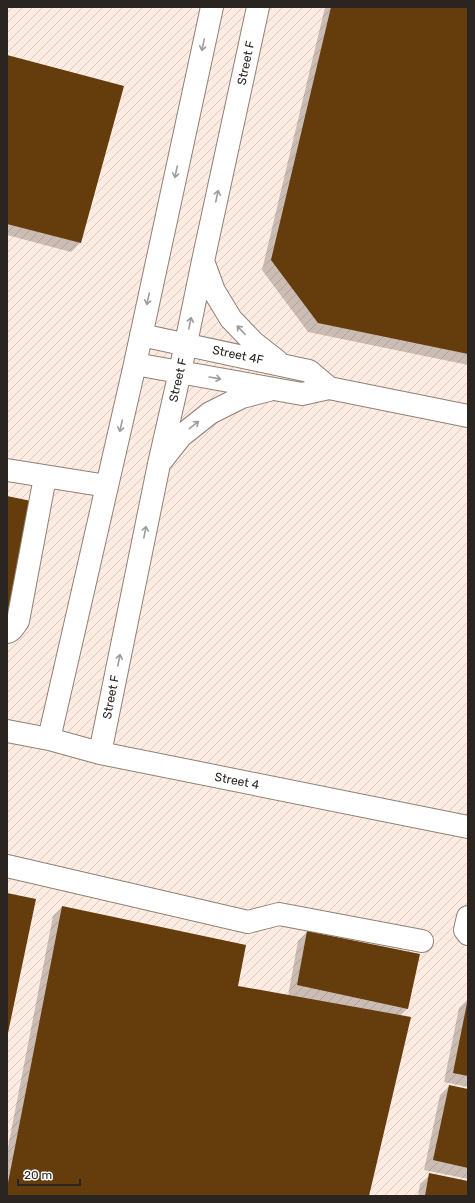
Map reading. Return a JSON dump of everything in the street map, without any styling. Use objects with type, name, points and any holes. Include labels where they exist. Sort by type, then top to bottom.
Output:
[{"type":"street","points":[[49,739],[135,364],[212,7]]},
{"type":"street","name":"Street F","points":[[100,753],[158,464],[180,372],[258,7]]},
{"type":"street","points":[[203,261],[214,291],[231,319],[254,343],[281,365]]},
{"type":"street","name":"Street 4F","points":[[141,335],[308,371],[330,388]]},
{"type":"street","name":"Street 4F","points":[[135,364],[277,388],[302,394],[330,388],[468,416]]},
{"type":"street","points":[[158,464],[181,436],[210,413],[242,397],[277,388]]},
{"type":"street","points":[[7,470],[107,486]]},
{"type":"street","points":[[7,632],[14,628],[18,621],[45,477]]},
{"type":"street","name":"Street 4","points":[[7,731],[49,739],[100,753],[468,827]]},
{"type":"street","points":[[7,866],[248,922],[279,914],[422,941]]},
{"type":"street","points":[[468,917],[465,930],[468,934]]},
{"type":"shaded area","points":[[7,7],[468,7],[468,1196],[7,1196]]},
{"type":"building","points":[[331,7],[468,7],[468,354],[318,323],[271,260]]},
{"type":"building","points":[[7,55],[124,86],[81,243],[7,224]]},
{"type":"building","points":[[7,496],[36,502],[7,630]]},
{"type":"building","points":[[7,893],[36,899],[8,1033],[7,1033]]},
{"type":"building","points":[[62,906],[246,945],[238,986],[411,1017],[369,1196],[7,1196],[7,1188]]},
{"type":"building","points":[[307,931],[420,954],[408,1009],[297,985]]},
{"type":"building","points":[[468,1003],[468,1076],[453,1073]]},
{"type":"building","points":[[449,1085],[468,1089],[468,1168],[433,1160]]},
{"type":"building","points":[[429,1173],[468,1181],[468,1196],[425,1196]]}]
